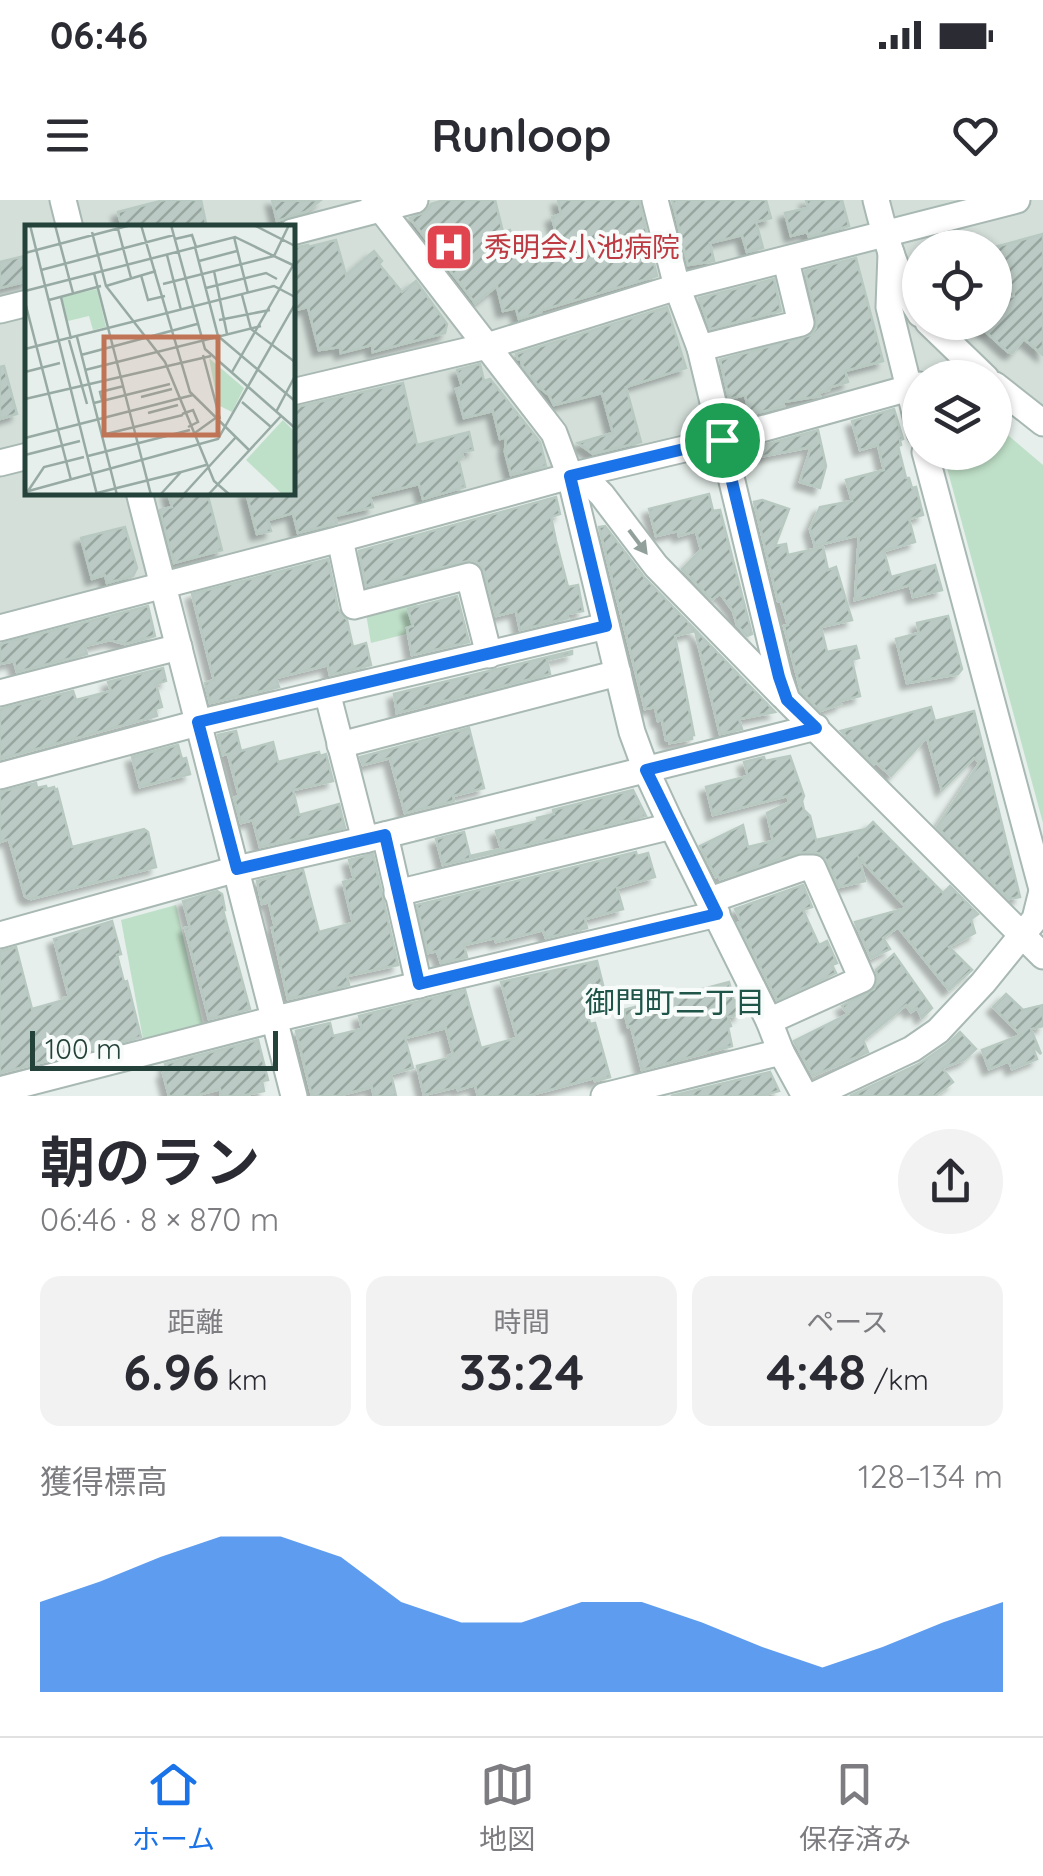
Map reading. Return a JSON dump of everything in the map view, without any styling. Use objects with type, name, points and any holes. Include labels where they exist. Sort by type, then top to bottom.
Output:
[{"type":"street","points":[[63,200],[69,225]]},
{"type":"street","points":[[295,231],[378,204],[415,200]]},
{"type":"street","points":[[655,200],[678,287],[700,348],[787,700]]},
{"type":"street","points":[[876,200],[902,280]]},
{"type":"street","points":[[295,391],[487,346],[678,287],[786,261],[888,244],[1017,200]]},
{"type":"street","points":[[378,204],[554,433],[570,476],[632,732],[646,770],[781,1052],[808,1096],[912,1050],[938,1030],[983,983],[1040,910],[1043,892],[930,470]]},
{"type":"street","points":[[888,244],[888,307],[905,360]]},
{"type":"street","points":[[700,348],[801,322],[786,261]]},
{"type":"street","points":[[0,310],[25,304]]},
{"type":"street","points":[[947,340],[967,360]]},
{"type":"street","points":[[0,628],[902,390]]},
{"type":"street","points":[[1012,399],[1043,424]]},
{"type":"street","points":[[0,463],[25,457]]},
{"type":"street","points":[[570,476],[590,482],[656,566],[1043,956]]},
{"type":"street","points":[[140,495],[294,1096]]},
{"type":"street","points":[[340,539],[354,606],[469,576],[489,655]]},
{"type":"street","points":[[0,776],[198,722],[606,626]]},
{"type":"street","points":[[0,693],[179,647]]},
{"type":"street","points":[[340,745],[618,673]]},
{"type":"street","points":[[327,692],[340,745],[397,894],[419,984]]},
{"type":"street","points":[[0,935],[237,869],[816,728]]},
{"type":"street","points":[[397,894],[672,826]]},
{"type":"street","points":[[0,1090],[713,907],[802,868],[813,868],[862,979],[769,1021]]},
{"type":"street","points":[[604,1096],[781,1052]]},
{"type":"shaded area","points":[[0,200],[1043,200],[1043,426],[1012,399],[1012,360],[902,360],[902,385],[0,619]]},
{"type":"green space","points":[[1012,439],[1043,465],[1043,823],[948,470],[1012,470]]},
{"type":"green space","points":[[416,596],[418,631],[371,643],[365,608]]},
{"type":"green space","points":[[176,905],[204,1029],[144,1044],[121,920]]},
{"type":"building","points":[[164,200],[201,200],[206,225],[121,225],[118,212]]},
{"type":"building","points":[[272,200],[321,200],[305,212],[277,221]]},
{"type":"building","points":[[444,200],[495,200],[503,232],[510,230],[516,250],[558,241],[552,217],[561,214],[558,200],[639,200],[657,276],[519,319],[516,308],[503,311],[497,286],[475,303],[410,218]]},
{"type":"building","points":[[672,200],[766,200],[771,218],[756,222],[763,248],[747,252],[742,235],[710,243],[714,261],[688,265]]},
{"type":"building","points":[[806,200],[842,200],[849,226],[809,237],[807,232],[791,236],[785,213],[808,208]]},
{"type":"building","points":[[1043,234],[1043,355],[1024,339],[1012,353],[995,340],[1012,340],[1012,242]]},
{"type":"building","points":[[336,240],[346,275],[374,251],[382,261],[379,264],[402,292],[416,281],[447,324],[445,333],[373,352],[372,345],[341,353],[340,347],[319,350],[308,307],[295,310],[295,247]]},
{"type":"building","points":[[25,256],[25,282],[0,288],[0,262]]},
{"type":"building","points":[[856,258],[883,361],[845,371],[848,382],[828,388],[820,396],[783,402],[784,406],[750,415],[745,395],[729,399],[720,360],[811,335],[817,320],[805,271]]},
{"type":"building","points":[[774,279],[781,311],[710,329],[699,298]]},
{"type":"building","points":[[667,307],[686,368],[626,387],[641,442],[593,454],[578,443],[613,433],[602,393],[554,405],[516,354]]},
{"type":"building","points":[[480,364],[484,381],[490,379],[540,442],[546,466],[511,475],[506,437],[500,439],[493,411],[464,418],[456,389],[462,387],[457,370]]},
{"type":"building","points":[[4,366],[17,414],[0,419],[0,367]]},
{"type":"building","points":[[403,383],[417,445],[469,432],[473,450],[462,452],[463,457],[458,458],[465,487],[423,499],[419,484],[370,496],[373,507],[335,516],[337,523],[298,533],[293,513],[268,520],[271,531],[257,534],[247,495],[295,495],[295,407]]},
{"type":"building","points":[[894,409],[902,436],[898,446],[902,470],[912,488],[916,487],[923,515],[909,519],[915,542],[884,551],[891,577],[935,565],[942,590],[913,597],[910,585],[855,600],[859,535],[815,546],[810,529],[820,507],[852,501],[846,480],[884,470],[878,445],[860,450],[852,421]]},
{"type":"building","points":[[818,430],[826,466],[820,488],[800,482],[811,447],[744,460],[742,451]]},
{"type":"building","points":[[709,494],[713,511],[720,510],[752,634],[747,636],[720,593],[712,600],[682,569],[701,550],[696,531],[656,536],[649,509]]},
{"type":"building","points":[[169,495],[208,495],[222,550],[174,563],[160,510],[172,507]]},
{"type":"building","points":[[556,497],[560,514],[551,517],[556,541],[568,587],[578,585],[583,611],[520,630],[516,611],[496,616],[484,571],[472,560],[366,586],[359,551]]},
{"type":"building","points":[[762,500],[789,509],[775,546],[786,544],[788,555],[823,547],[828,570],[836,567],[852,620],[821,627],[827,652],[856,646],[859,658],[852,660],[860,696],[820,711],[801,691],[784,626],[788,625],[778,601],[754,502]]},
{"type":"building","points":[[605,526],[644,577],[775,712],[739,719],[742,729],[720,734],[695,631],[675,636],[694,735],[692,739],[670,743],[666,740],[655,707],[645,709],[599,527]]},
{"type":"building","points":[[125,527],[137,568],[133,576],[107,583],[105,575],[92,579],[81,538]]},
{"type":"building","points":[[328,559],[338,609],[347,620],[353,647],[366,643],[371,665],[330,675],[328,665],[276,678],[279,687],[210,703],[205,683],[214,680],[192,594]]},
{"type":"building","points":[[457,596],[469,642],[412,655],[407,628],[413,626],[408,609]]},
{"type":"building","points":[[148,606],[155,636],[125,644],[110,640],[85,646],[87,654],[17,672],[14,661],[0,664],[0,644]]},
{"type":"building","points":[[948,616],[962,669],[958,674],[907,683],[896,639],[919,633],[917,623]]},
{"type":"building","points":[[572,651],[547,660],[550,674],[397,713],[394,694]]},
{"type":"building","points":[[163,668],[166,681],[156,684],[162,707],[155,709],[157,716],[0,759],[0,709],[73,691],[76,700],[111,691],[108,682]]},
{"type":"building","points":[[931,707],[935,721],[974,711],[1020,897],[1009,899],[937,827],[980,762],[974,758],[942,790],[927,737],[891,776],[841,731]]},
{"type":"building","points":[[469,728],[484,788],[453,796],[454,801],[405,813],[390,758],[363,765],[360,757]]},
{"type":"building","points":[[236,731],[241,751],[273,742],[278,762],[319,752],[320,756],[326,754],[333,781],[293,790],[299,815],[339,804],[345,828],[260,847],[253,820],[241,823],[234,798],[239,796],[228,754],[223,755],[218,735]]},
{"type":"building","points":[[178,745],[190,774],[140,787],[132,757]]},
{"type":"building","points":[[790,756],[816,840],[866,829],[873,822],[943,893],[950,886],[978,914],[971,919],[975,933],[949,947],[972,970],[949,990],[898,927],[883,938],[890,949],[871,958],[855,922],[907,908],[859,858],[865,881],[839,887],[827,861],[813,852],[797,853],[720,879],[716,877],[700,846],[743,825],[748,847],[773,841],[767,813],[790,802],[787,796],[713,815],[706,787],[748,776],[744,762]]},
{"type":"building","points":[[36,783],[37,788],[57,789],[72,847],[144,829],[156,867],[31,899],[25,896],[9,839],[0,842],[0,792]]},
{"type":"building","points":[[633,790],[646,816],[443,865],[436,839],[464,832],[470,856],[501,849],[496,831],[538,821],[537,818],[554,814],[553,810]]},
{"type":"building","points":[[636,852],[637,856],[648,853],[655,877],[617,888],[623,909],[585,919],[587,928],[546,938],[543,930],[496,942],[495,938],[464,945],[467,957],[441,963],[437,951],[428,953],[417,905]]},
{"type":"building","points":[[373,854],[398,965],[347,976],[349,985],[288,999],[269,902],[262,904],[257,881],[303,870],[319,932],[353,923],[343,882],[354,879],[349,860]]},
{"type":"building","points":[[803,885],[812,907],[803,910],[819,945],[827,941],[837,963],[832,965],[836,973],[777,1000],[738,923],[741,921],[735,909]]},
{"type":"building","points":[[217,891],[222,894],[250,1009],[209,1019],[185,928],[190,927],[183,901]]},
{"type":"building","points":[[112,921],[121,954],[117,955],[141,1037],[0,1073],[0,951],[16,947],[32,1009],[69,997],[54,939]]},
{"type":"building","points":[[894,954],[932,1008],[922,1018],[917,1008],[911,1012],[906,1005],[863,1040],[868,1052],[813,1076],[794,1041],[848,1014],[842,1006],[874,989],[878,980],[876,970]]},
{"type":"building","points":[[597,961],[603,985],[582,990],[610,1077],[527,1096],[478,1096],[475,1085],[424,1095],[417,1066],[453,1054],[446,1028],[405,1038],[413,1068],[391,1074],[396,1096],[374,1096],[372,1087],[337,1096],[312,1096],[296,1031],[330,1023],[333,1036],[362,1029],[359,1016],[465,990],[481,1048],[517,1038],[501,982]]},
{"type":"building","points":[[729,982],[740,1014],[728,1017],[732,1046],[642,1070],[624,1010]]},
{"type":"building","points":[[1006,994],[1023,1010],[1043,1005],[1043,1026],[1031,1029],[1041,1054],[1033,1048],[1037,1059],[1012,1069],[1009,1061],[989,1069],[982,1050],[1021,1035],[993,1007]]},
{"type":"building","points":[[960,1032],[976,1049],[964,1060],[942,1068],[953,1082],[935,1096],[850,1096],[919,1064]]},
{"type":"building","points":[[258,1040],[268,1080],[262,1081],[264,1091],[221,1096],[220,1089],[194,1096],[169,1096],[163,1073],[167,1072],[165,1064]]},
{"type":"building","points":[[770,1072],[779,1091],[761,1096],[671,1096]]},
{"type":"place","name":"秀明会小池病院","points":[[449,247]]},
{"type":"district","name":"御門町二丁目","points":[[675,1003]]},
{"type":"route","points":[[722,440],[779,677],[787,700],[816,728],[646,770],[717,914],[419,984],[385,835],[237,869],[198,722],[606,626],[570,476],[722,440]]}]
